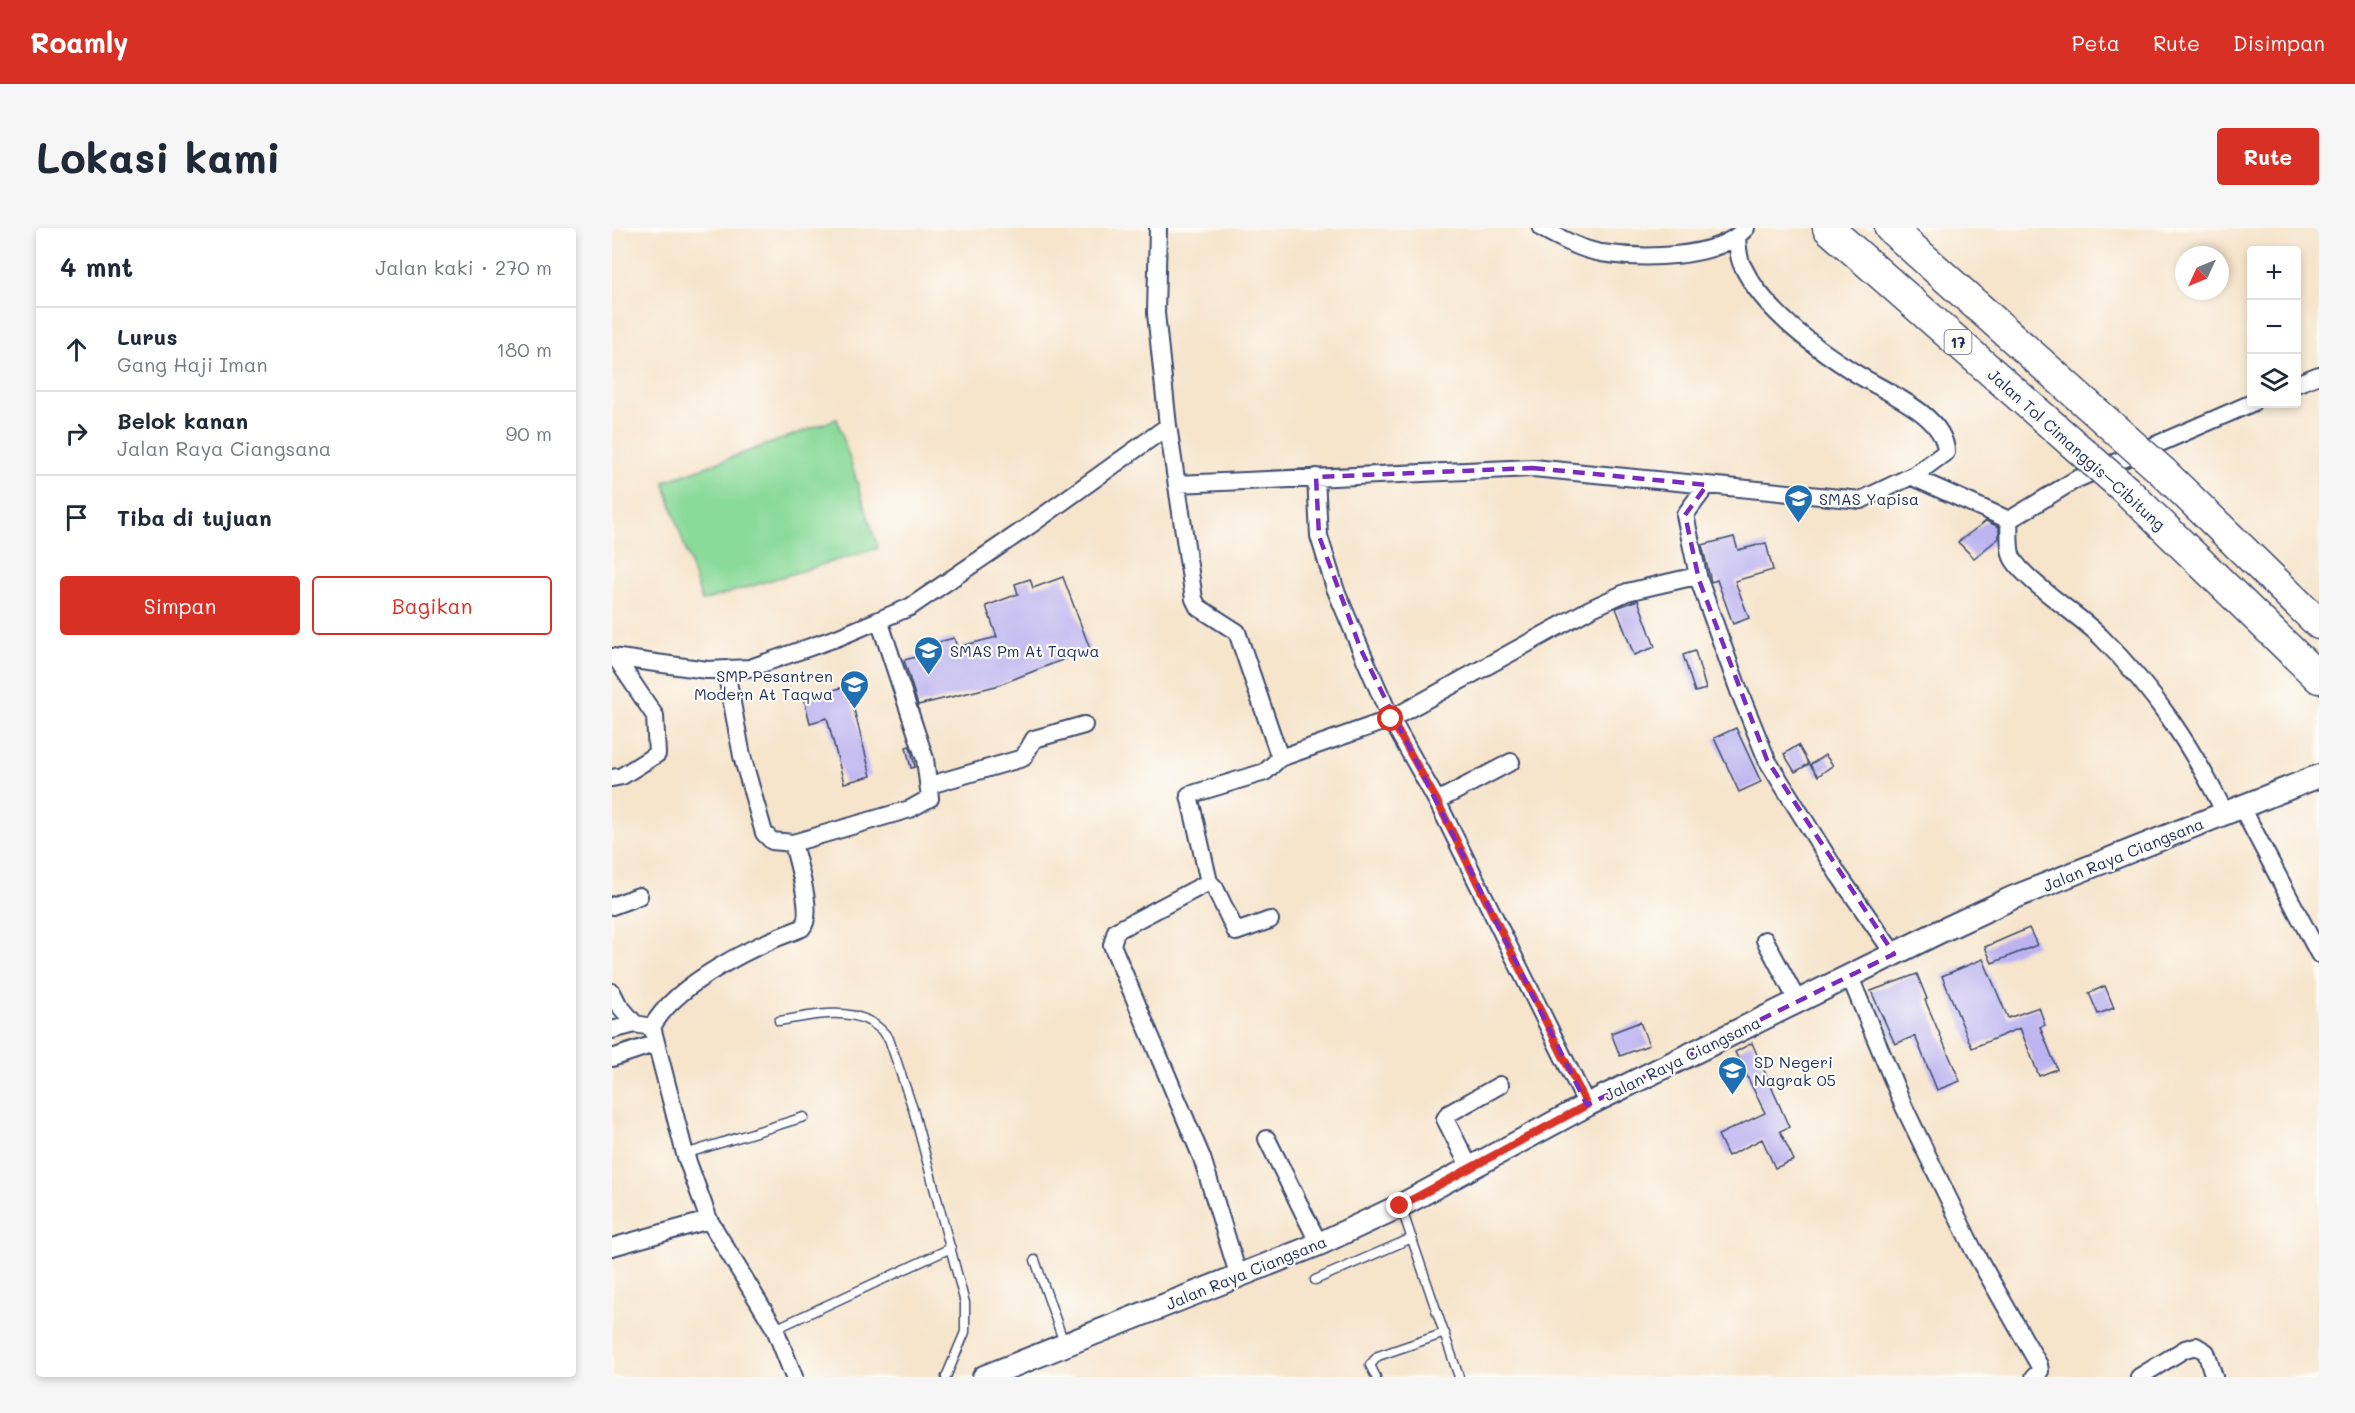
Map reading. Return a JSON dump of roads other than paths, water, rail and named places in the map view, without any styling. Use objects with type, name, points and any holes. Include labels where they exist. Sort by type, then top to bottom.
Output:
[{"type":"highway","name":"Jalan Tol Cimanggis–Cibitung","points":[[1828,228],[2127,491],[2319,678]]},
{"type":"highway","name":"17","points":[[1890,228],[2163,472],[2319,624]]},
{"type":"main road","name":"Jalan Raya Ciangsana","points":[[984,1377],[1009,1372],[1064,1344],[1319,1244],[1400,1206],[1587,1105],[2012,898],[2319,776]]},
{"type":"street","points":[[1158,228],[1156,314],[1168,426],[1195,603],[1237,632],[1280,758]]},
{"type":"street","points":[[1177,484],[1533,468],[1861,500],[1916,474],[1946,452],[1946,445],[1936,425],[1921,412],[1849,370],[1767,302],[1741,263],[1741,233],[1683,255],[1641,255],[1600,252],[1571,244],[1541,228]]},
{"type":"street","points":[[2301,382],[2319,375]]},
{"type":"street","points":[[2009,520],[2075,480],[2247,405]]},
{"type":"street","points":[[614,658],[726,671],[750,668],[839,637],[910,607],[1029,526],[1168,426]]},
{"type":"street","points":[[1916,474],[1917,479],[2009,520]]},
{"type":"street","points":[[1316,477],[1319,536],[1329,567],[1391,719],[1437,801],[1587,1105]]},
{"type":"street","points":[[1707,485],[1685,515],[1699,580],[1738,691],[1767,760],[1838,874],[1894,954]]},
{"type":"street","points":[[2009,520],[2012,557],[2033,580],[2100,636],[2160,702],[2205,773],[2233,809],[2319,954]]},
{"type":"street","points":[[1270,920],[1236,932],[1215,888],[1209,882],[1189,795],[1265,772],[1280,758],[1391,719],[1599,605],[1627,592],[1692,577],[1699,580]]},
{"type":"street","points":[[726,671],[742,756],[764,833],[772,841],[793,843],[910,809],[930,798],[930,785],[925,759],[879,620]]},
{"type":"street","points":[[612,778],[622,776],[657,754],[655,716],[614,658]]},
{"type":"street","points":[[930,785],[1023,758],[1034,739],[1084,725]]},
{"type":"street","points":[[1437,801],[1511,762]]},
{"type":"street","points":[[793,843],[808,912],[806,924],[756,945],[696,982],[662,1012],[653,1035],[685,1154],[709,1220],[775,1329],[794,1377]]},
{"type":"street","points":[[1209,882],[1116,931],[1112,945],[1202,1158],[1239,1277]]},
{"type":"street","points":[[612,906],[639,896]]},
{"type":"street","points":[[1765,940],[1798,1002]]},
{"type":"street","points":[[1850,977],[1904,1107],[1973,1249],[2039,1365],[2040,1371],[2034,1377]]},
{"type":"street","points":[[612,992],[618,1004],[635,1024],[653,1035]]},
{"type":"street","points":[[612,1030],[635,1024]]},
{"type":"street","points":[[612,1058],[653,1035]]},
{"type":"street","points":[[1470,1168],[1445,1119],[1448,1113],[1500,1085]]},
{"type":"street","points":[[1268,1139],[1319,1244]]},
{"type":"street","points":[[612,1247],[709,1220]]},
{"type":"street","points":[[2139,1377],[2185,1349],[2196,1346],[2206,1352],[2214,1377]]},
{"type":"lane","points":[[779,1022],[829,1012],[848,1013],[883,1030],[889,1039],[913,1109],[965,1303],[965,1332],[946,1377]]},
{"type":"lane","points":[[685,1154],[804,1117]]},
{"type":"lane","points":[[1400,1206],[1460,1377]]},
{"type":"lane","points":[[1315,1280],[1412,1238]]},
{"type":"lane","points":[[775,1329],[951,1248]]},
{"type":"lane","points":[[1035,1260],[1064,1344]]},
{"type":"lane","points":[[1376,1377],[1370,1365],[1378,1356],[1445,1333]]},
{"type":"place","name":"SMAS Yapisa","points":[[1798,524]]},
{"type":"place","name":"SMAS Pm At Taqwa","points":[[929,676]]},
{"type":"place","name":"SMP Pesantren Modern At Taqwa","points":[[854,710]]},
{"type":"place","name":"SD Negeri Nagrak 05","points":[[1733,1096]]}]
